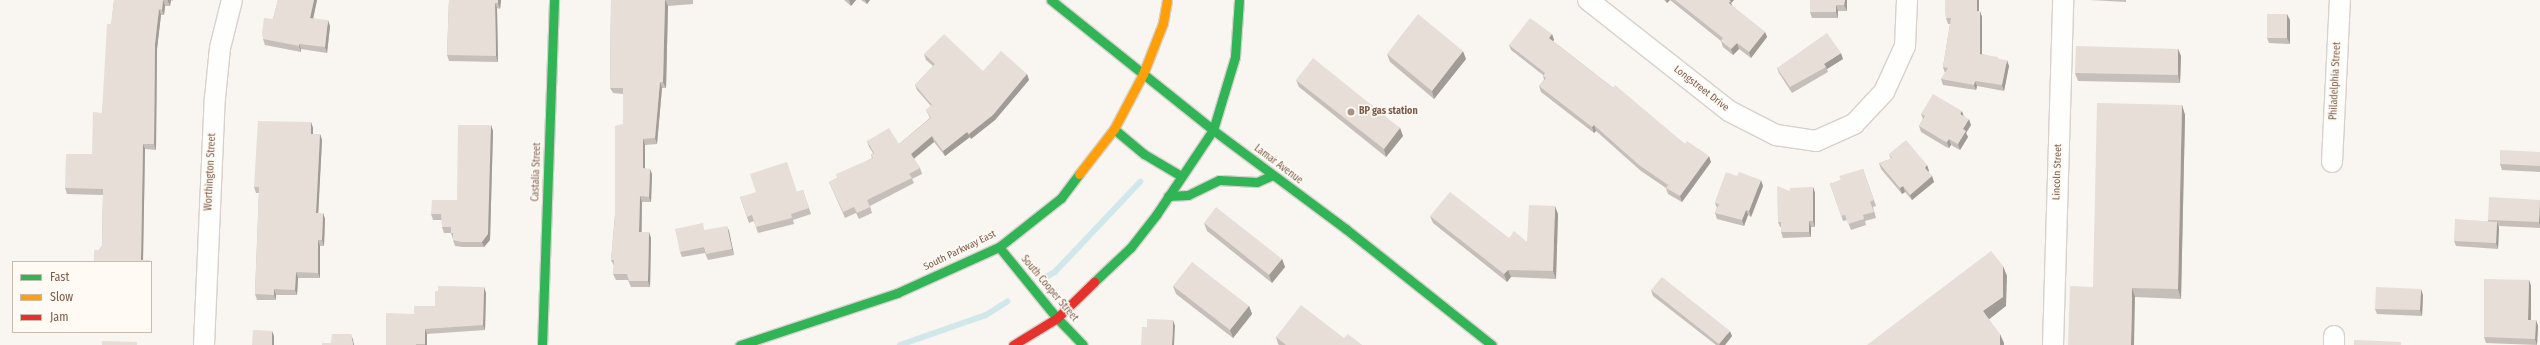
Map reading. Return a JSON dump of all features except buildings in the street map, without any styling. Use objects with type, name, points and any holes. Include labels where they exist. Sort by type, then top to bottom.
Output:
[{"type":"main road","name":"Castalia Street","points":[[542,345],[554,0]]},
{"type":"main road","name":"Lamar Avenue","points":[[1051,0],[1213,130],[1492,345]]},
{"type":"main road","name":"South Parkway East","points":[[740,345],[897,293],[999,247],[1061,198],[1114,129],[1143,74],[1163,23],[1168,0]]},
{"type":"main road","points":[[1013,345],[1057,318],[1131,247],[1213,130],[1235,57],[1239,0]]},
{"type":"main road","points":[[1114,129],[1144,154],[1181,176]]},
{"type":"main road","points":[[1168,196],[1188,195],[1219,180],[1257,182],[1273,175]]},
{"type":"main road","name":"South Cooper Street","points":[[999,247],[1057,318],[1083,345]]},
{"type":"street","name":"Worthington Street","points":[[204,345],[215,98],[220,48],[232,0]]},
{"type":"street","name":"Longstreet Drive","points":[[1588,0],[1729,112],[1776,135],[1816,141],[1854,124],[1884,92],[1905,46],[1907,0]]},
{"type":"street","name":"Lincoln Street","points":[[2053,345],[2063,0]]},
{"type":"street","name":"Philadelphia Street","points":[[2332,162],[2340,0]]},
{"type":"waterway","points":[[1043,279],[1055,272],[1140,182]]},
{"type":"waterway","points":[[900,345],[986,315],[1007,302]]},
{"type":"traffic: fast","points":[[542,345],[554,0]]},
{"type":"traffic: fast","points":[[1051,0],[1213,130],[1346,229],[1492,345]]},
{"type":"traffic: fast","points":[[1094,282],[1131,247],[1156,215],[1213,130],[1235,57],[1239,0]]},
{"type":"traffic: fast","points":[[1114,129],[1144,154],[1181,176]]},
{"type":"traffic: fast","points":[[740,345],[897,293],[999,247],[1061,198],[1079,174]]},
{"type":"traffic: fast","points":[[1168,196],[1188,195],[1219,180],[1257,182],[1273,175]]},
{"type":"traffic: fast","points":[[999,247],[1057,318],[1083,345]]},
{"type":"traffic: slow","points":[[1079,174],[1114,129],[1143,74],[1163,23],[1167,0]]},
{"type":"traffic: jam","points":[[1013,345],[1057,318],[1094,282]]},
{"type":"place","name":"BP gas station","points":[[1351,112]]}]
